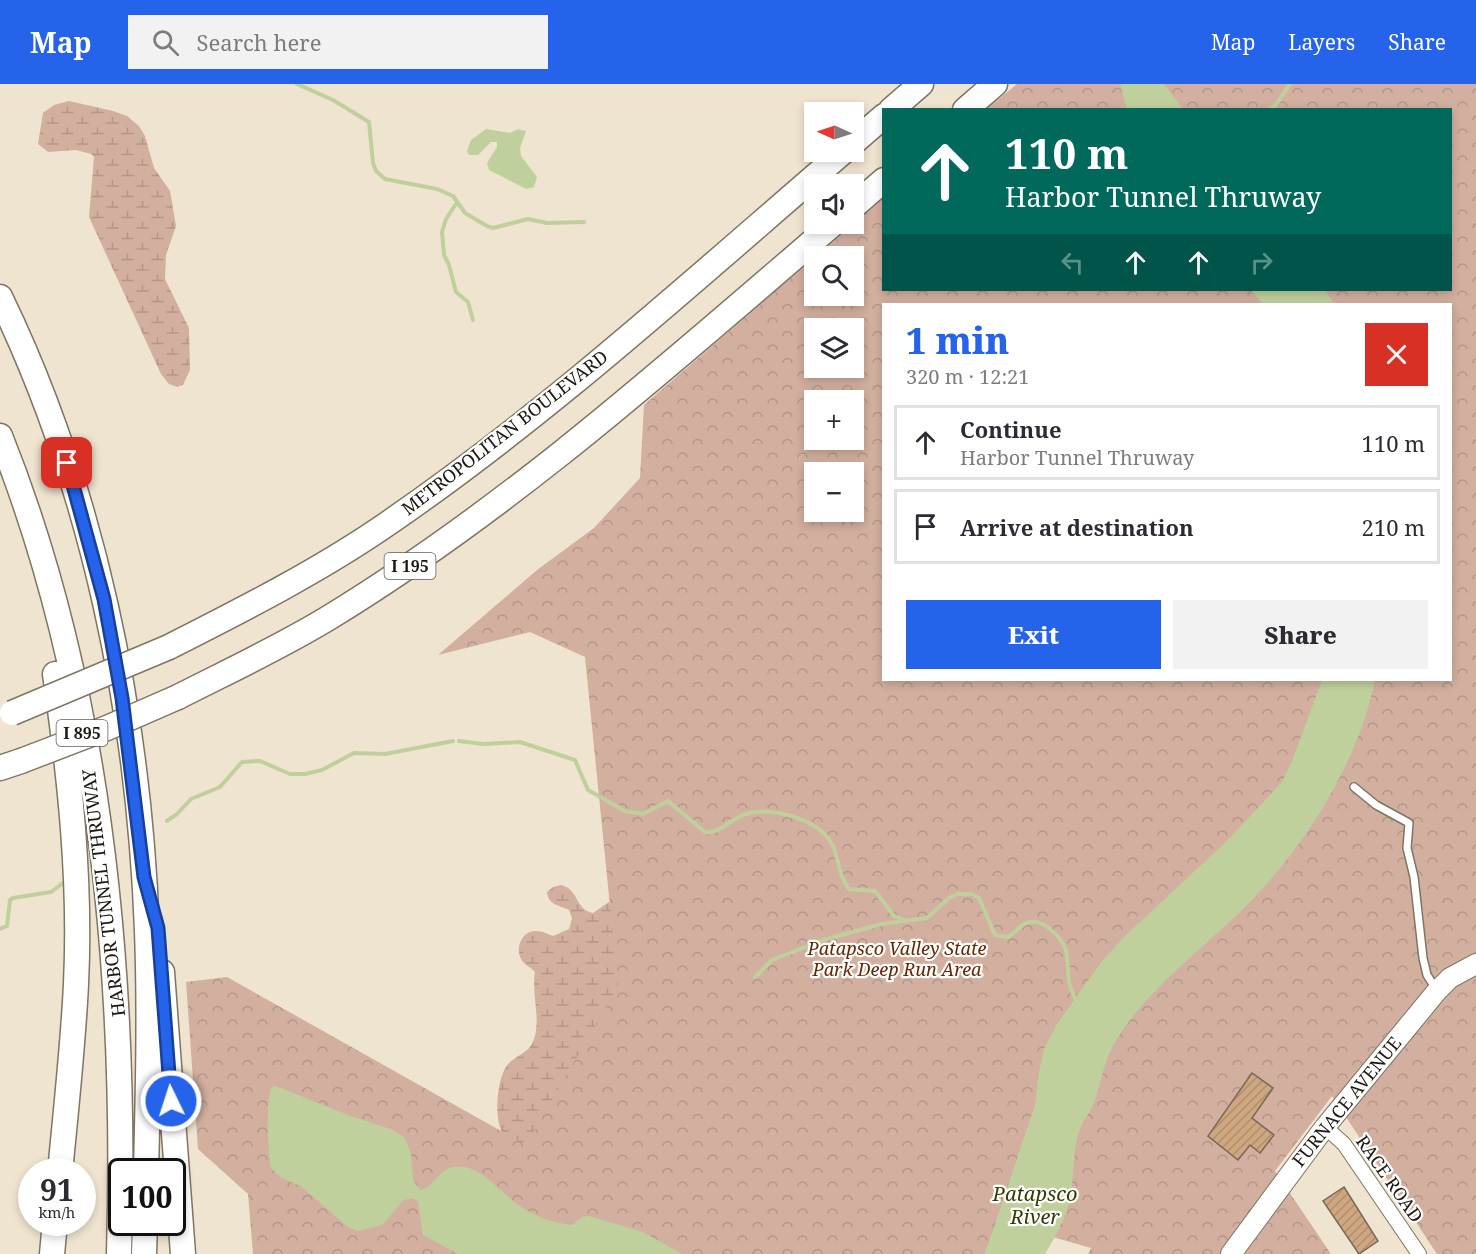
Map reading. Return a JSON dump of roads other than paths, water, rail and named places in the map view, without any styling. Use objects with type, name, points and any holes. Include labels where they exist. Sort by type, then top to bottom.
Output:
[{"type":"highway","points":[[893,108],[921,84]]},
{"type":"highway","points":[[967,108],[995,84]]},
{"type":"highway","points":[[864,133],[882,118]]},
{"type":"highway","name":"METROPOLITAN BOULEVARD","points":[[6,716],[170,647],[309,573],[388,524],[472,464],[592,368],[831,162]]},
{"type":"highway","points":[[864,197],[882,182]]},
{"type":"highway","name":"I 195","points":[[10,765],[107,728],[178,697],[329,618],[408,567],[499,503],[622,405],[821,234]]},
{"type":"highway","name":"HARBOR TUNNEL THRUWAY","points":[[0,297],[49,413],[97,568],[122,698],[144,877],[148,976],[147,1158]]},
{"type":"highway","points":[[2,441],[52,652],[69,771],[75,861],[76,983],[61,1158]]},
{"type":"highway","name":"HARBOR TUNNEL THRUWAY","points":[[2,441],[32,524],[55,604],[88,759],[99,831],[119,1027],[122,1144],[119,1254]]},
{"type":"highway","points":[[144,877],[158,928],[183,1254]]},
{"type":"highway","points":[[52,1254],[54,1236]]},
{"type":"highway","points":[[144,1254],[145,1236]]},
{"type":"street","name":"FURNACE AVENUE","points":[[1231,1254],[1325,1127],[1437,991],[1450,978],[1476,964]]},
{"type":"street","name":"RACE ROAD","points":[[1325,1127],[1344,1144],[1419,1254]]},
{"type":"lane","points":[[1354,787],[1376,804],[1409,823],[1407,848],[1414,877],[1423,958],[1427,975],[1437,991]]},
{"type":"water","points":[[1120,84],[1164,84],[1182,108],[1127,108]]},
{"type":"water","points":[[486,129],[510,133],[518,129],[526,131],[520,148],[521,156],[537,177],[534,187],[526,189],[489,170],[487,163],[497,147],[497,142],[491,142],[478,155],[469,155],[467,151],[471,140]]},
{"type":"water","points":[[1252,291],[1326,291],[1333,303],[1262,303]]},
{"type":"water","name":"Patapsco River","points":[[1322,681],[1375,681],[1367,711],[1343,772],[1327,801],[1290,856],[1247,905],[1162,984],[1118,1037],[1107,1059],[1095,1101],[1078,1136],[1071,1196],[1066,1213],[1045,1254],[985,1254],[1035,1105],[1044,1049],[1057,1024],[1102,961],[1125,936],[1227,841],[1282,782]]},
{"type":"water","points":[[276,1086],[348,1115],[393,1130],[405,1138],[411,1154],[413,1180],[420,1190],[429,1186],[448,1168],[472,1169],[490,1180],[520,1206],[545,1219],[572,1225],[582,1217],[589,1216],[643,1232],[682,1254],[458,1254],[423,1235],[418,1202],[413,1198],[404,1200],[382,1225],[358,1231],[348,1227],[302,1187],[280,1177],[271,1168],[268,1103],[272,1087]]},
{"type":"waterway","points":[[297,84],[333,100],[369,122],[373,163],[376,171],[385,179],[437,189],[453,196],[465,213],[493,228],[528,219],[547,223],[584,222]]},
{"type":"waterway","points":[[1271,108],[1276,105],[1290,84]]},
{"type":"waterway","points":[[456,204],[446,219],[442,232],[444,255],[456,292],[468,302],[473,320]]},
{"type":"waterway","points":[[167,821],[191,799],[220,787],[242,762],[260,761],[290,774],[305,774],[322,770],[354,753],[385,754],[453,741]]},
{"type":"waterway","points":[[459,741],[483,744],[520,742],[575,760],[588,790],[625,811],[643,814],[668,801],[705,832],[716,831],[741,816],[757,812],[782,813],[807,822],[818,828],[833,846],[841,874],[849,889],[875,891],[894,916],[906,921]]},
{"type":"waterway","points":[[0,929],[7,926],[10,900],[51,892],[67,880]]},
{"type":"waterway","points":[[755,977],[772,960],[823,940],[882,924],[927,918],[949,898],[958,894],[972,894],[979,898],[995,935],[1008,937],[1022,925],[1033,922],[1045,926],[1056,934],[1066,951],[1069,983],[1077,1001]]},
{"type":"park label","name":"Patapsco Valley State Park Deep Run Area","points":[[897,959]]}]
